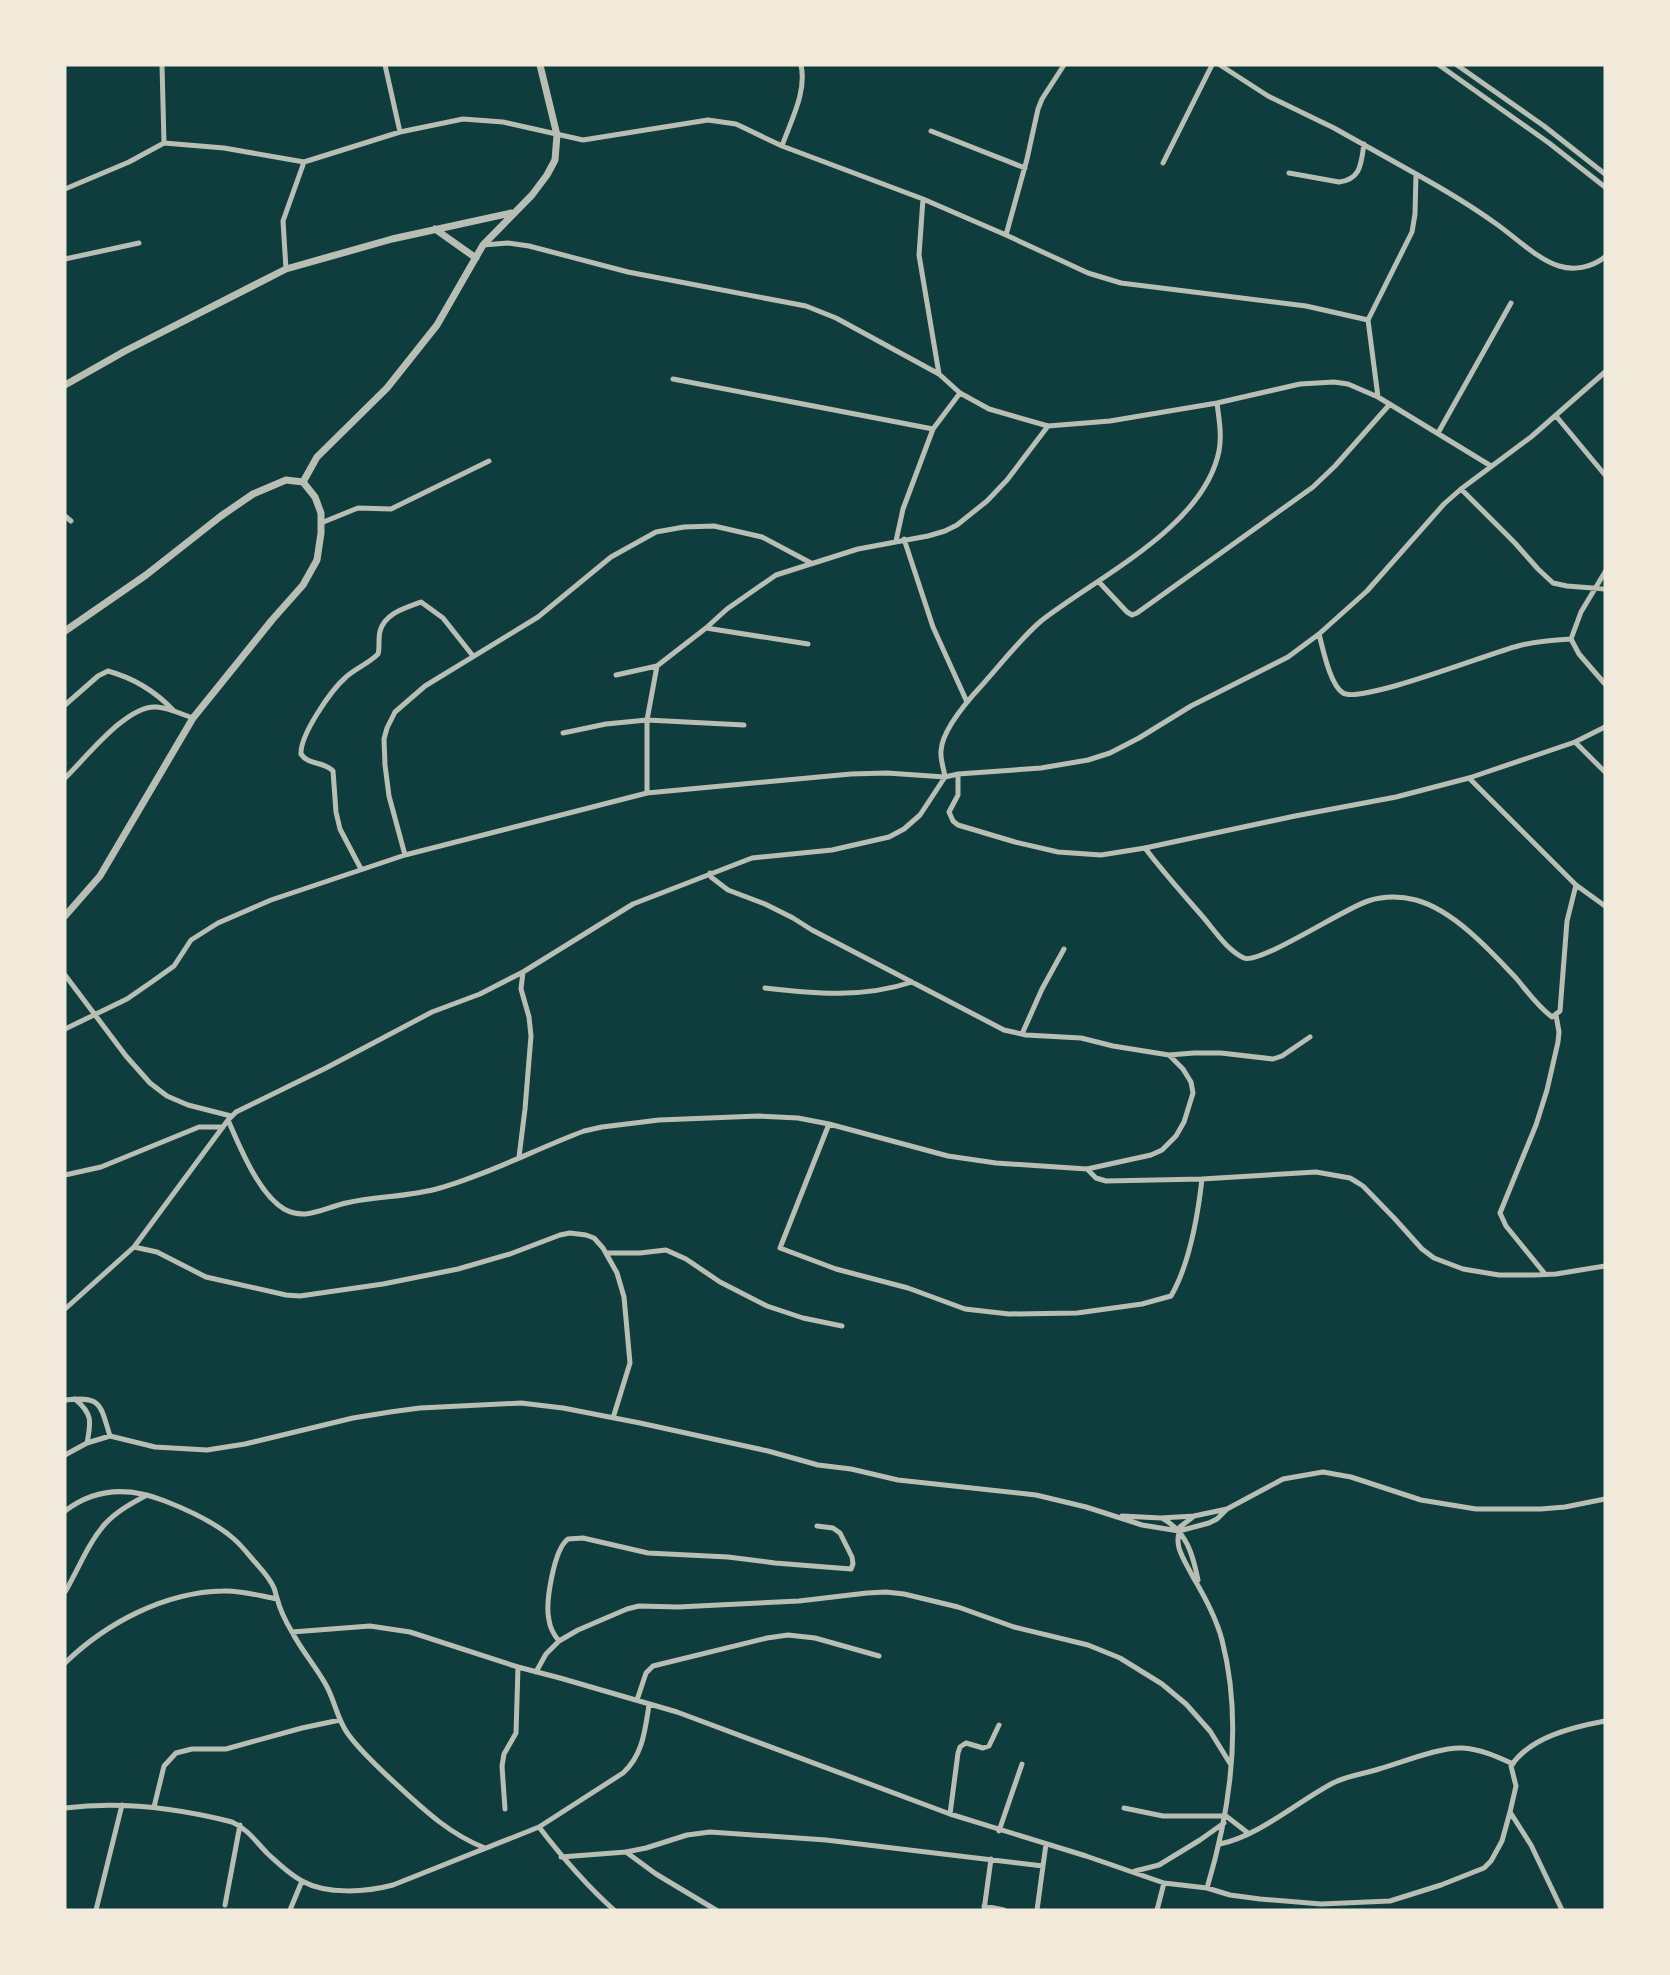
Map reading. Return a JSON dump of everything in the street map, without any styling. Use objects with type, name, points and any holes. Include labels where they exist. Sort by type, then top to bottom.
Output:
[{"type":"street","points":[[162,65],[164,143]]},
{"type":"street","points":[[385,65],[400,132]]},
{"type":"street","points":[[303,482],[317,457],[387,388],[437,325],[483,245],[532,195],[547,175],[555,160],[557,135],[540,65]]},
{"type":"street","points":[[782,146],[800,99],[804,75],[801,65]]},
{"type":"street","points":[[1006,235],[1038,109],[1064,65]]},
{"type":"street","points":[[1163,163],[1212,65]]},
{"type":"street","points":[[1220,65],[1268,96],[1364,144],[1468,204],[1541,257],[1557,265],[1579,268],[1605,257]]},
{"type":"street","points":[[1439,65],[1549,143],[1605,187]]},
{"type":"street","points":[[1457,65],[1544,126],[1605,174]]},
{"type":"street","points":[[65,190],[129,162],[164,143],[225,148],[304,162],[400,132],[463,119],[503,122],[583,140],[708,120],[736,124],[782,146],[923,199],[1088,273],[1121,283],[1306,306],[1368,320]]},
{"type":"street","points":[[931,131],[1025,168]]},
{"type":"street","points":[[1289,173],[1339,182],[1348,181],[1358,172],[1364,144]]},
{"type":"street","points":[[286,270],[283,221],[304,162]]},
{"type":"street","points":[[1378,397],[1368,320],[1412,232],[1415,222],[1416,174]]},
{"type":"street","points":[[923,199],[919,255],[939,374]]},
{"type":"street","points":[[65,385],[135,346],[286,270],[392,239],[513,213]]},
{"type":"street","points":[[435,229],[475,258]]},
{"type":"street","points":[[65,259],[139,243]]},
{"type":"street","points":[[483,245],[508,243],[529,246],[628,272],[806,306],[836,318],[939,374],[960,393],[989,409],[1048,426],[1110,421],[1217,403],[1282,387],[1334,382],[1359,387],[1378,397],[1490,466]]},
{"type":"street","points":[[1438,433],[1511,303]]},
{"type":"street","points":[[65,1029],[127,999],[153,981],[174,966],[191,940],[209,928],[271,900],[405,855],[647,793],[851,774],[887,773],[945,777],[1041,768],[1088,760],[1110,753],[1191,706],[1278,662],[1319,634],[1367,591],[1444,504],[1531,437],[1605,372]]},
{"type":"street","points":[[673,379],[933,429]]},
{"type":"street","points":[[896,541],[903,509],[933,429],[960,393]]},
{"type":"street","points":[[65,1309],[134,1247],[236,1112],[432,1012],[480,994],[523,972],[633,904],[752,858],[832,850],[889,837],[904,829],[920,815],[945,777],[941,751],[948,730],[967,702],[1040,622],[1099,582],[1159,536],[1202,491],[1220,449],[1217,403]]},
{"type":"street","points":[[1099,582],[1126,612],[1132,615],[1137,613],[1313,487],[1390,404]]},
{"type":"street","points":[[1556,416],[1605,475]]},
{"type":"street","points":[[616,675],[657,666],[727,608],[776,575],[858,549],[945,531],[957,525],[1007,480],[1048,426]]},
{"type":"street","points":[[321,523],[358,508],[391,509],[489,461]]},
{"type":"street","points":[[65,631],[146,575],[220,516],[253,494],[286,480],[303,482],[315,497],[321,523],[317,561],[303,584],[193,718],[100,876],[65,916]]},
{"type":"street","points":[[1461,489],[1553,583],[1605,589]]},
{"type":"street","points":[[65,516],[71,521]]},
{"type":"street","points":[[405,855],[389,796],[384,739],[395,712],[425,686],[538,617],[611,556],[656,531],[714,526],[762,537],[811,563]]},
{"type":"street","points":[[904,539],[933,627],[967,702]]},
{"type":"street","points":[[1605,572],[1581,612],[1571,639],[1579,654],[1605,684]]},
{"type":"street","points":[[361,869],[340,829],[333,771],[329,766],[303,758],[300,750],[304,740],[328,696],[345,677],[378,654],[379,633],[395,611],[421,602],[443,618],[473,656]]},
{"type":"street","points":[[706,628],[808,644]]},
{"type":"street","points":[[1319,634],[1337,687],[1342,692],[1355,695],[1385,689],[1521,645],[1571,639]]},
{"type":"street","points":[[647,793],[647,720],[657,666]]},
{"type":"street","points":[[65,705],[98,676],[108,671],[132,679],[173,710]]},
{"type":"street","points":[[65,778],[133,712],[156,707],[193,718]]},
{"type":"street","points":[[563,733],[606,724],[647,720],[744,724]]},
{"type":"street","points":[[958,774],[958,794],[949,812],[958,825],[1058,852],[1101,855],[1396,797],[1469,778],[1575,742],[1605,727]]},
{"type":"street","points":[[1575,742],[1605,772]]},
{"type":"street","points":[[1469,778],[1576,884],[1605,906]]},
{"type":"street","points":[[1145,848],[1225,943],[1249,960],[1270,952],[1335,915],[1367,901],[1389,897],[1413,899],[1461,925],[1516,978],[1546,1012],[1552,1017],[1556,1015]]},
{"type":"street","points":[[710,873],[710,877],[728,890],[793,918],[1004,1030],[1072,1037],[1169,1055],[1221,1053],[1273,1059],[1310,1037]]},
{"type":"street","points":[[1545,1274],[1506,1226],[1500,1213],[1536,1125],[1547,1090],[1558,1042],[1556,1015],[1561,1001],[1564,941],[1576,884]]},
{"type":"street","points":[[1023,1034],[1041,989],[1065,949]]},
{"type":"street","points":[[519,1157],[531,1036],[521,989],[523,972]]},
{"type":"street","points":[[65,975],[126,1056],[150,1083],[167,1096],[230,1118]]},
{"type":"street","points":[[765,988],[803,993],[850,994],[889,990],[912,982]]},
{"type":"street","points":[[230,1118],[244,1155],[265,1190],[287,1210],[306,1215],[343,1204],[443,1188],[584,1131],[635,1122],[759,1116],[798,1118],[948,1156],[996,1163],[1087,1169],[1152,1155],[1162,1150],[1176,1136],[1190,1107],[1193,1093],[1191,1082],[1183,1069],[1169,1055]]},
{"type":"street","points":[[829,1124],[780,1248],[836,1269],[908,1288],[965,1309],[1009,1314],[1077,1313],[1142,1304],[1171,1296],[1184,1264],[1198,1214],[1202,1179]]},
{"type":"street","points":[[65,1175],[101,1167],[199,1128],[223,1127]]},
{"type":"street","points":[[1087,1169],[1096,1178],[1106,1181],[1202,1179],[1316,1172],[1350,1178],[1363,1186],[1416,1244],[1434,1258],[1462,1269],[1499,1275],[1545,1274],[1605,1266]]},
{"type":"street","points":[[134,1247],[157,1252],[206,1277],[300,1296],[383,1284],[458,1269],[559,1235],[586,1235],[594,1238],[606,1253],[622,1287],[631,1357],[613,1418]]},
{"type":"street","points":[[606,1253],[666,1250],[766,1306],[803,1318],[842,1326]]},
{"type":"street","points":[[75,1399],[85,1407],[91,1423],[87,1443]]},
{"type":"street","points":[[65,1400],[90,1399],[101,1407],[110,1436]]},
{"type":"street","points":[[65,1455],[87,1443],[110,1436],[155,1447],[207,1450],[390,1412],[511,1403],[546,1406],[613,1418],[768,1451],[817,1465],[921,1483],[1036,1495],[1142,1525],[1178,1531],[1209,1523],[1227,1509]]},
{"type":"street","points":[[1116,1516],[1194,1516],[1227,1509],[1283,1479],[1323,1472],[1351,1477],[1421,1500],[1476,1509],[1541,1509],[1605,1499]]},
{"type":"street","points":[[65,1511],[85,1498],[120,1490],[147,1495],[174,1505],[225,1532],[240,1545],[275,1589],[292,1632],[323,1678],[350,1737],[426,1812],[454,1833],[485,1847]]},
{"type":"street","points":[[65,1592],[91,1544],[107,1522],[147,1495]]},
{"type":"street","points":[[1194,1516],[1178,1531],[1179,1549],[1216,1622],[1227,1660],[1232,1714],[1231,1765],[1225,1820],[1207,1888]]},
{"type":"street","points":[[1161,1518],[1186,1540],[1199,1587]]},
{"type":"street","points":[[559,1641],[548,1619],[548,1606],[556,1559],[568,1539],[583,1538],[648,1553],[728,1557],[851,1569],[852,1556],[840,1533],[833,1528],[817,1526]]},
{"type":"street","points":[[65,1663],[115,1625],[167,1601],[226,1590],[277,1599]]},
{"type":"street","points":[[536,1672],[546,1654],[559,1641],[617,1612],[639,1606],[776,1603],[886,1592],[904,1594],[958,1607],[1014,1627],[1088,1645],[1119,1658],[1162,1684],[1186,1704],[1210,1731],[1231,1765]]},
{"type":"street","points":[[292,1632],[370,1626],[410,1632],[711,1724],[950,1814],[1164,1883],[1321,1907],[1390,1901],[1484,1868],[1502,1841],[1510,1812],[1516,1786],[1511,1766],[1525,1750],[1542,1740],[1605,1721]]},
{"type":"street","points":[[637,1700],[646,1673],[653,1666],[767,1638],[800,1635],[879,1656]]},
{"type":"street","points":[[505,1809],[502,1766],[504,1754],[516,1733],[518,1667]]},
{"type":"street","points":[[65,1808],[122,1805],[154,1807],[221,1819],[240,1825],[285,1870],[314,1887],[358,1892],[374,1890],[393,1885],[539,1827],[628,1768],[640,1749],[649,1704]]},
{"type":"street","points":[[154,1807],[164,1766],[176,1753],[191,1749],[226,1749],[340,1720]]},
{"type":"street","points":[[950,1814],[958,1752],[966,1743],[983,1748],[989,1746],[999,1725]]},
{"type":"street","points":[[1220,1844],[1234,1842],[1350,1776],[1430,1754],[1463,1748],[1492,1754],[1513,1764]]},
{"type":"street","points":[[999,1831],[1023,1764]]},
{"type":"street","points":[[96,1910],[122,1805]]},
{"type":"street","points":[[1124,1808],[1163,1816],[1225,1820],[1248,1833]]},
{"type":"street","points":[[1510,1812],[1531,1846],[1562,1910]]},
{"type":"street","points":[[1132,1871],[1159,1866],[1200,1840],[1225,1820]]},
{"type":"street","points":[[225,1905],[240,1825]]},
{"type":"street","points":[[539,1827],[561,1857],[614,1910]]},
{"type":"street","points":[[561,1857],[625,1852],[696,1833],[710,1832],[826,1840],[1043,1866]]},
{"type":"street","points":[[1037,1910],[1046,1844]]},
{"type":"street","points":[[625,1852],[716,1910]]},
{"type":"street","points":[[991,1859],[984,1908],[1004,1910]]},
{"type":"street","points":[[290,1910],[302,1881]]},
{"type":"street","points":[[1157,1910],[1164,1883]]},
{"type":"street","points":[[1388,1910],[1390,1901]]}]
